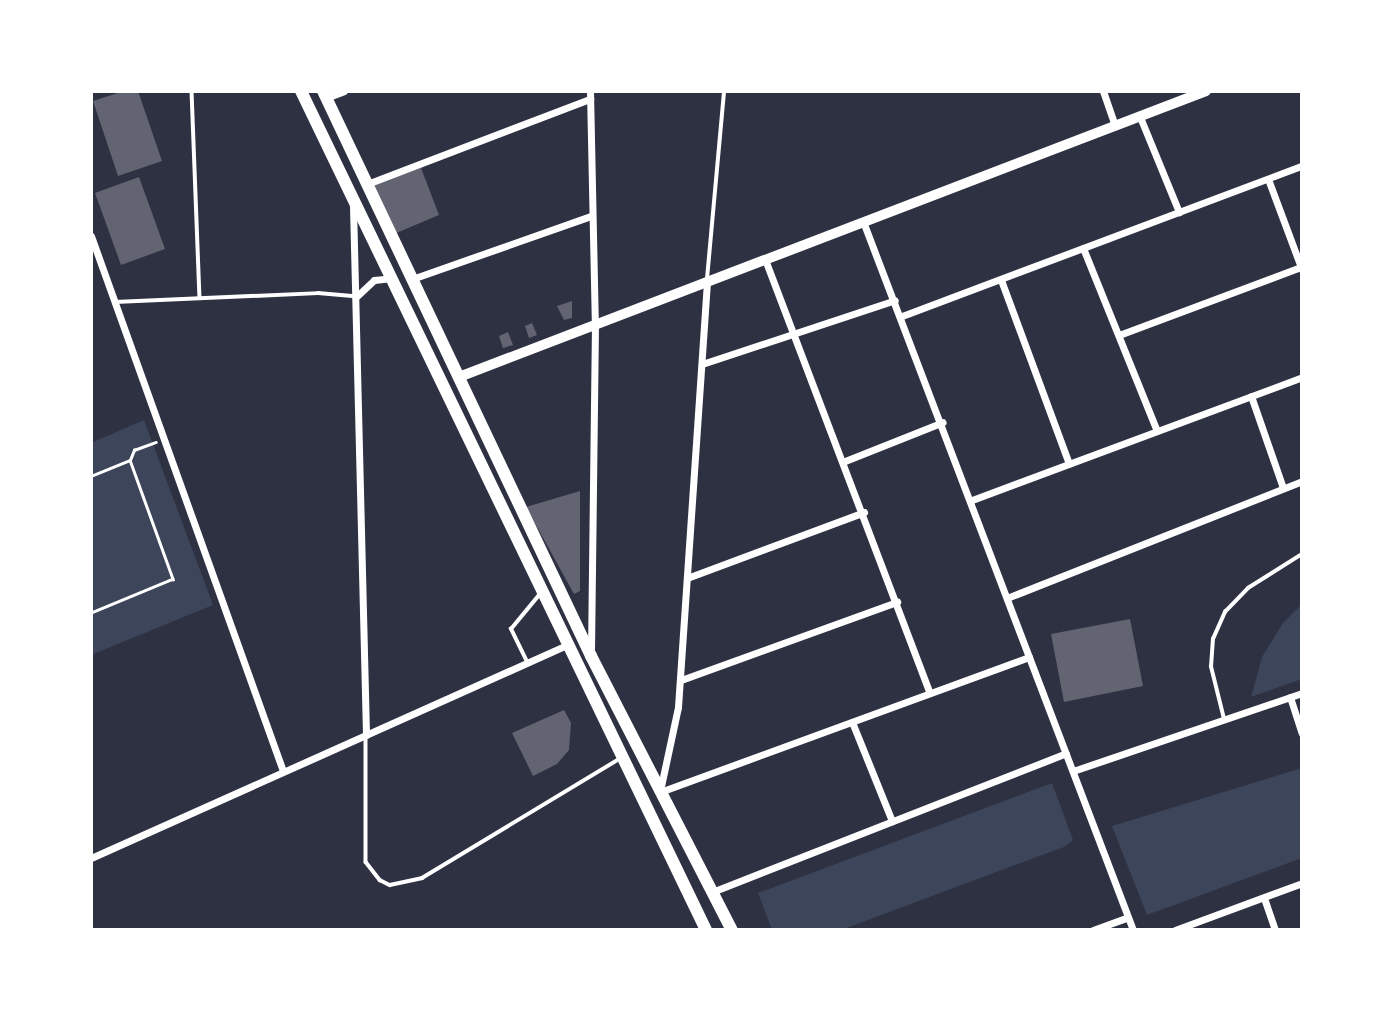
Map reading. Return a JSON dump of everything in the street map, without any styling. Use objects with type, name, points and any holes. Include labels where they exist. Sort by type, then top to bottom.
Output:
[{"type":"main road","points":[[301,91],[393,278],[620,758],[706,930]]},
{"type":"main road","points":[[325,94],[591,656],[732,930]]},
{"type":"main road","points":[[491,489],[508,480]]},
{"type":"street","points":[[325,94],[344,91]]},
{"type":"street","points":[[1103,91],[1115,126]]},
{"type":"street","points":[[459,377],[707,281],[766,262],[1206,91]]},
{"type":"street","points":[[367,184],[590,95],[595,324],[591,656]]},
{"type":"street","points":[[1140,117],[1179,212]]},
{"type":"street","points":[[902,316],[1302,166]]},
{"type":"street","points":[[1119,335],[1301,269],[1268,179]]},
{"type":"street","points":[[354,198],[366,735]]},
{"type":"street","points":[[411,279],[591,216]]},
{"type":"street","points":[[864,223],[943,422],[1133,930]]},
{"type":"street","points":[[91,236],[283,771]]},
{"type":"street","points":[[1083,248],[1157,431]]},
{"type":"street","points":[[766,262],[845,461],[930,693]]},
{"type":"street","points":[[357,296],[374,280],[393,278]]},
{"type":"street","points":[[1001,280],[1069,464]]},
{"type":"street","points":[[660,792],[681,680],[707,281]]},
{"type":"street","points":[[702,364],[895,300]]},
{"type":"street","points":[[972,500],[1302,377]]},
{"type":"street","points":[[1251,396],[1283,488]]},
{"type":"street","points":[[845,461],[943,422]]},
{"type":"street","points":[[1007,598],[1302,481]]},
{"type":"street","points":[[687,578],[864,512]]},
{"type":"street","points":[[681,680],[897,601]]},
{"type":"street","points":[[91,858],[567,645]]},
{"type":"street","points":[[660,792],[1029,657]]},
{"type":"street","points":[[1073,771],[1302,693]]},
{"type":"street","points":[[1290,697],[1302,733]]},
{"type":"street","points":[[852,722],[892,821]]},
{"type":"street","points":[[712,892],[1066,753]]},
{"type":"street","points":[[1175,930],[1302,883]]},
{"type":"street","points":[[1264,898],[1275,930]]},
{"type":"street","points":[[1093,930],[1128,917]]},
{"type":"lane","points":[[192,91],[200,298]]},
{"type":"lane","points":[[707,281],[724,91]]},
{"type":"lane","points":[[115,302],[318,293],[357,296]]},
{"type":"lane","points":[[1224,719],[1210,667],[1213,639],[1225,612],[1248,588],[1302,554]]},
{"type":"lane","points":[[528,664],[511,629],[541,593]]},
{"type":"lane","points":[[366,735],[366,862],[380,880],[390,885],[422,878],[620,758]]},
{"type":"path","points":[[91,613],[173,579],[130,460],[134,450],[164,439]]},
{"type":"path","points":[[91,476],[130,460]]},
{"type":"shaded area","points":[[144,420],[213,605],[91,655],[91,443]]},
{"type":"shaded area","points":[[1302,604],[1302,679],[1251,697],[1262,657],[1283,623]]},
{"type":"shaded area","points":[[1302,768],[1302,858],[1147,915],[1112,826]]},
{"type":"shaded area","points":[[1052,783],[1073,840],[1064,847],[841,930],[772,930],[758,893]]},
{"type":"building","points":[[124,91],[138,91],[162,161],[118,176],[93,101]]},
{"type":"building","points":[[421,168],[439,215],[394,234],[371,185]]},
{"type":"building","points":[[139,177],[165,249],[121,265],[95,193]]},
{"type":"building","points":[[572,301],[572,318],[564,320],[557,306]]},
{"type":"building","points":[[532,323],[537,335],[529,338],[525,326]]},
{"type":"building","points":[[508,332],[513,345],[503,348],[499,336]]},
{"type":"building","points":[[580,491],[580,591],[574,594],[526,507]]},
{"type":"building","points":[[1130,619],[1143,686],[1064,702],[1051,634]]},
{"type":"building","points":[[564,710],[571,723],[569,750],[557,764],[533,776],[512,733]]}]
